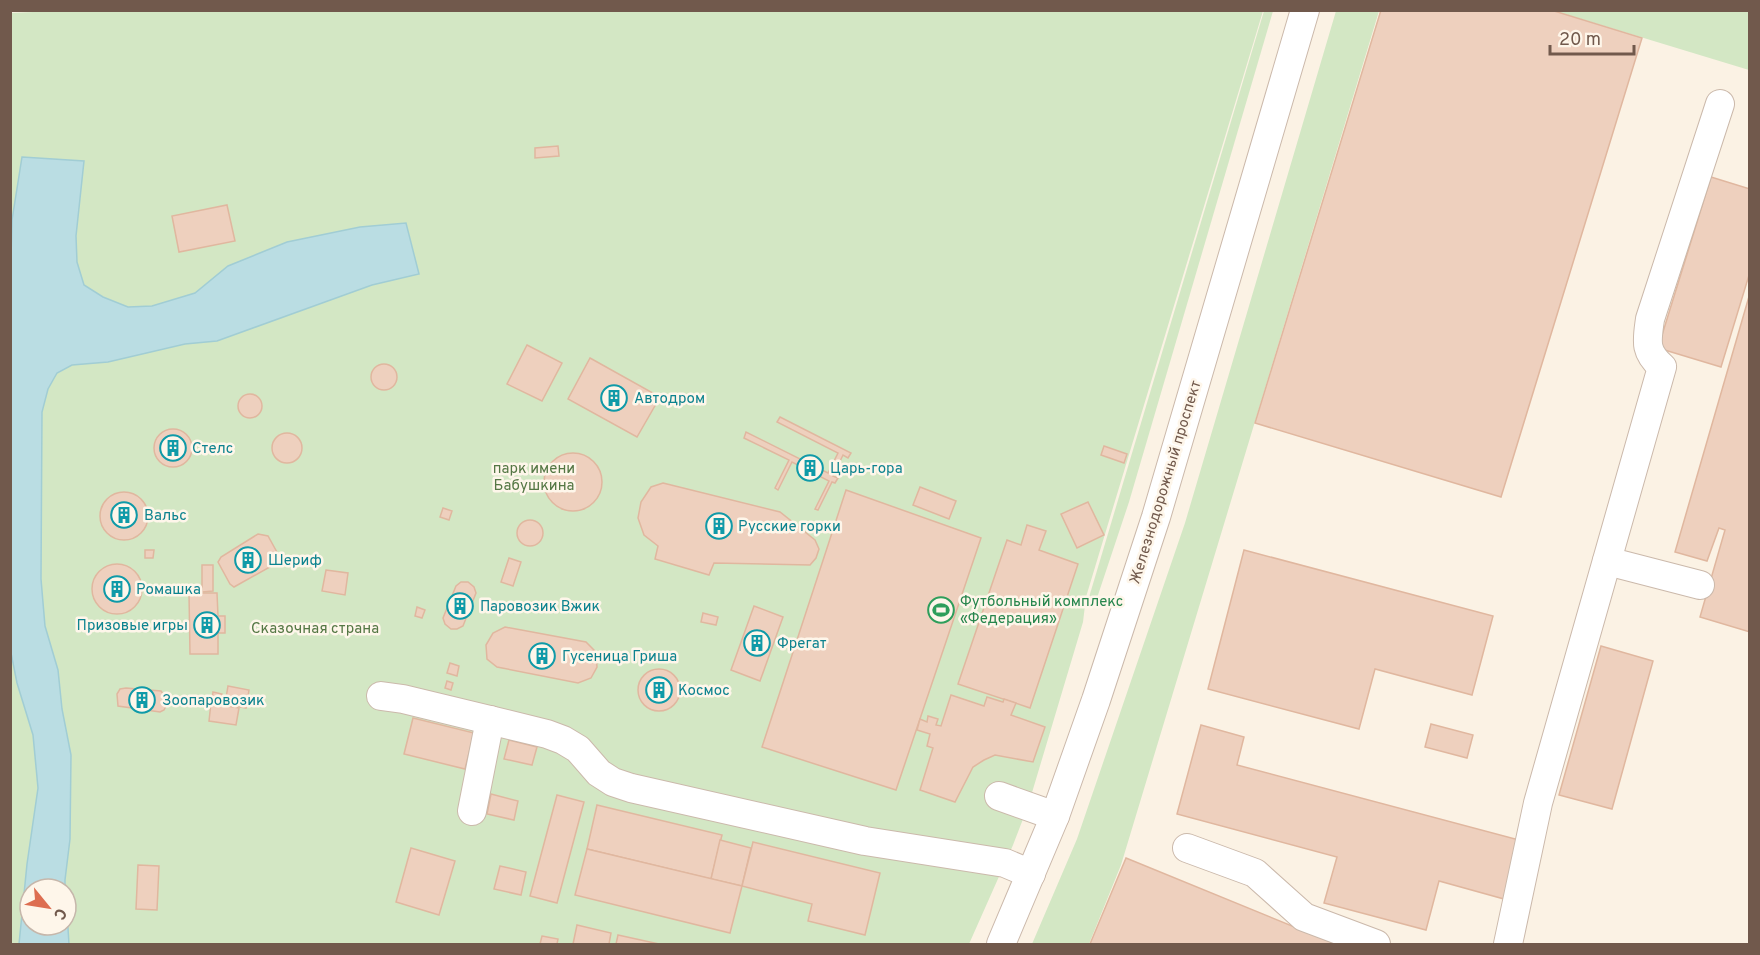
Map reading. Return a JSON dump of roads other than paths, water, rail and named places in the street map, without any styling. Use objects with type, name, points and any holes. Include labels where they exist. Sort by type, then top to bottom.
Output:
[{"type":"street","name":"Железнодорожный проспект","points":[[1001,945],[1055,816],[1156,517],[1305,10]]},
{"type":"street","points":[[1508,945],[1538,803],[1662,367],[1653,359],[1646,344],[1650,319],[1720,104]]},
{"type":"street","points":[[1607,561],[1700,585]]},
{"type":"street","points":[[381,696],[403,699],[548,734],[578,749],[599,773],[613,782],[631,788],[865,841],[1005,863],[1030,874]]},
{"type":"street","points":[[472,811],[490,720]]},
{"type":"street","points":[[999,796],[1055,816]]},
{"type":"street","points":[[1187,848],[1255,873],[1304,917],[1376,945]]},
{"type":"water","points":[[22,157],[84,161],[76,236],[77,262],[84,285],[103,297],[128,307],[152,306],[195,293],[228,266],[287,242],[360,227],[406,223],[419,274],[372,285],[217,341],[185,344],[108,362],[72,365],[57,373],[48,389],[42,412],[41,579],[45,626],[58,670],[62,709],[71,755],[70,839],[65,877],[26,877],[38,788],[33,735],[17,683],[10,648],[12,220]]},
{"type":"water","points":[[20,937],[69,937],[69,944],[19,944]]},
{"type":"place","name":"Автодром","points":[[614,398]]},
{"type":"place","name":"Стелс","points":[[173,448]]},
{"type":"place","name":"Царь-гора","points":[[810,468]]},
{"type":"place","name":"Вальс","points":[[124,515]]},
{"type":"place","name":"Русские горки","points":[[719,526]]},
{"type":"place","name":"Шериф","points":[[248,560]]},
{"type":"place","name":"Ромашка","points":[[117,589]]},
{"type":"place","name":"Паровозик Вжик","points":[[460,606]]},
{"type":"place","name":"Футбольный комплекс «Федерация»","points":[[941,610]]},
{"type":"place","name":"Призовые игры","points":[[207,625]]},
{"type":"place","name":"Фрегат","points":[[757,643]]},
{"type":"place","name":"Гусеница Гриша","points":[[542,656]]},
{"type":"place","name":"Космос","points":[[659,690]]},
{"type":"place","name":"Зоопаровозик","points":[[142,700]]},
{"type":"park label","name":"парк имени Бабушкина","points":[[534,476]]},
{"type":"park label","name":"Сказочная страна","points":[[315,628]]}]
